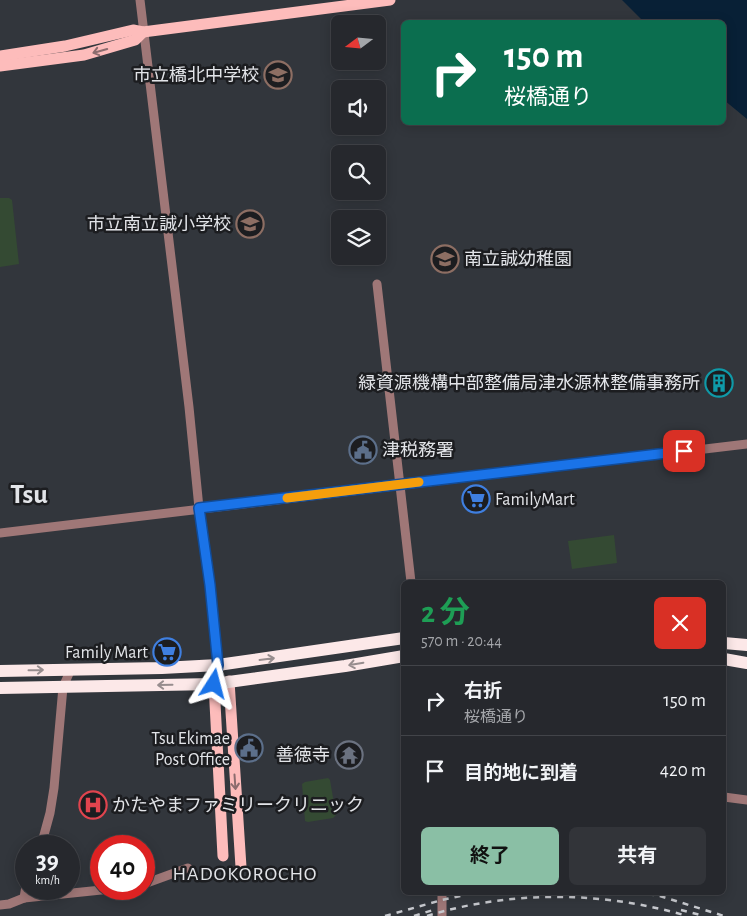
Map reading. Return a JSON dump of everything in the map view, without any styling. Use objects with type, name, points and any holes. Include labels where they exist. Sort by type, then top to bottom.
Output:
[{"type":"highway","points":[[0,670],[162,668],[218,665],[401,638]]},
{"type":"highway","points":[[726,642],[747,646]]},
{"type":"highway","points":[[0,688],[214,684],[401,657]]},
{"type":"highway","points":[[726,659],[747,663]]},
{"type":"main road","points":[[0,56],[65,46],[133,30],[143,32],[390,0]]},
{"type":"main road","points":[[0,66],[84,55],[135,40],[143,32]]},
{"type":"main road","points":[[229,681],[242,867]]},
{"type":"main road","points":[[214,684],[223,856]]},
{"type":"street","points":[[140,0],[188,398],[199,508],[210,585],[218,665],[214,684]]},
{"type":"street","points":[[377,284],[411,580]]},
{"type":"street","points":[[0,533],[747,444]]},
{"type":"street","points":[[44,835],[53,796],[63,687],[71,669]]},
{"type":"street","points":[[726,797],[747,800]]},
{"type":"street","points":[[155,880],[188,868]]},
{"type":"street","points":[[442,895],[442,916]]},
{"type":"street","points":[[0,905],[19,900]]},
{"type":"green space","points":[[0,198],[12,200],[19,264],[0,267]]},
{"type":"green space","points":[[614,535],[617,563],[572,569],[568,541]]},
{"type":"green space","points":[[328,778],[330,780],[336,815],[333,818],[305,821],[302,784]]},
{"type":"water","points":[[622,0],[747,0],[747,119],[726,102],[726,20],[642,20]]},
{"type":"railway","points":[[385,916],[464,895]]},
{"type":"railway","points":[[654,895],[724,916]]},
{"type":"railway","points":[[427,916],[491,902],[557,897],[623,902],[687,916]]},
{"type":"railway","points":[[414,916],[433,910]]},
{"type":"railway","points":[[681,910],[704,916]]},
{"type":"slow traffic","points":[[287,498],[419,482]]},
{"type":"place","name":"市立橋北中学校","points":[[278,75]]},
{"type":"place","name":"市立南立誠小学校","points":[[250,224]]},
{"type":"place","name":"南立誠幼稚園","points":[[445,259]]},
{"type":"place","name":"緑資源機構中部整備局津水源林整備事務所","points":[[719,383]]},
{"type":"place","name":"津税務署","points":[[363,450]]},
{"type":"place","name":"FamilyMart","points":[[476,499]]},
{"type":"place","name":"Family Mart","points":[[167,652]]},
{"type":"place","name":"Tsu Ekimae Post Office","points":[[249,748]]},
{"type":"place","name":"善徳寺","points":[[349,755]]},
{"type":"place","name":"かたやまファミリークリニック","points":[[93,805]]},
{"type":"district","name":"Tsu","points":[[29,493]]},
{"type":"district","name":"HADOKOROCHO","points":[[245,873]]},
{"type":"route","points":[[214,684],[218,665],[210,585],[199,508],[684,451]]}]
